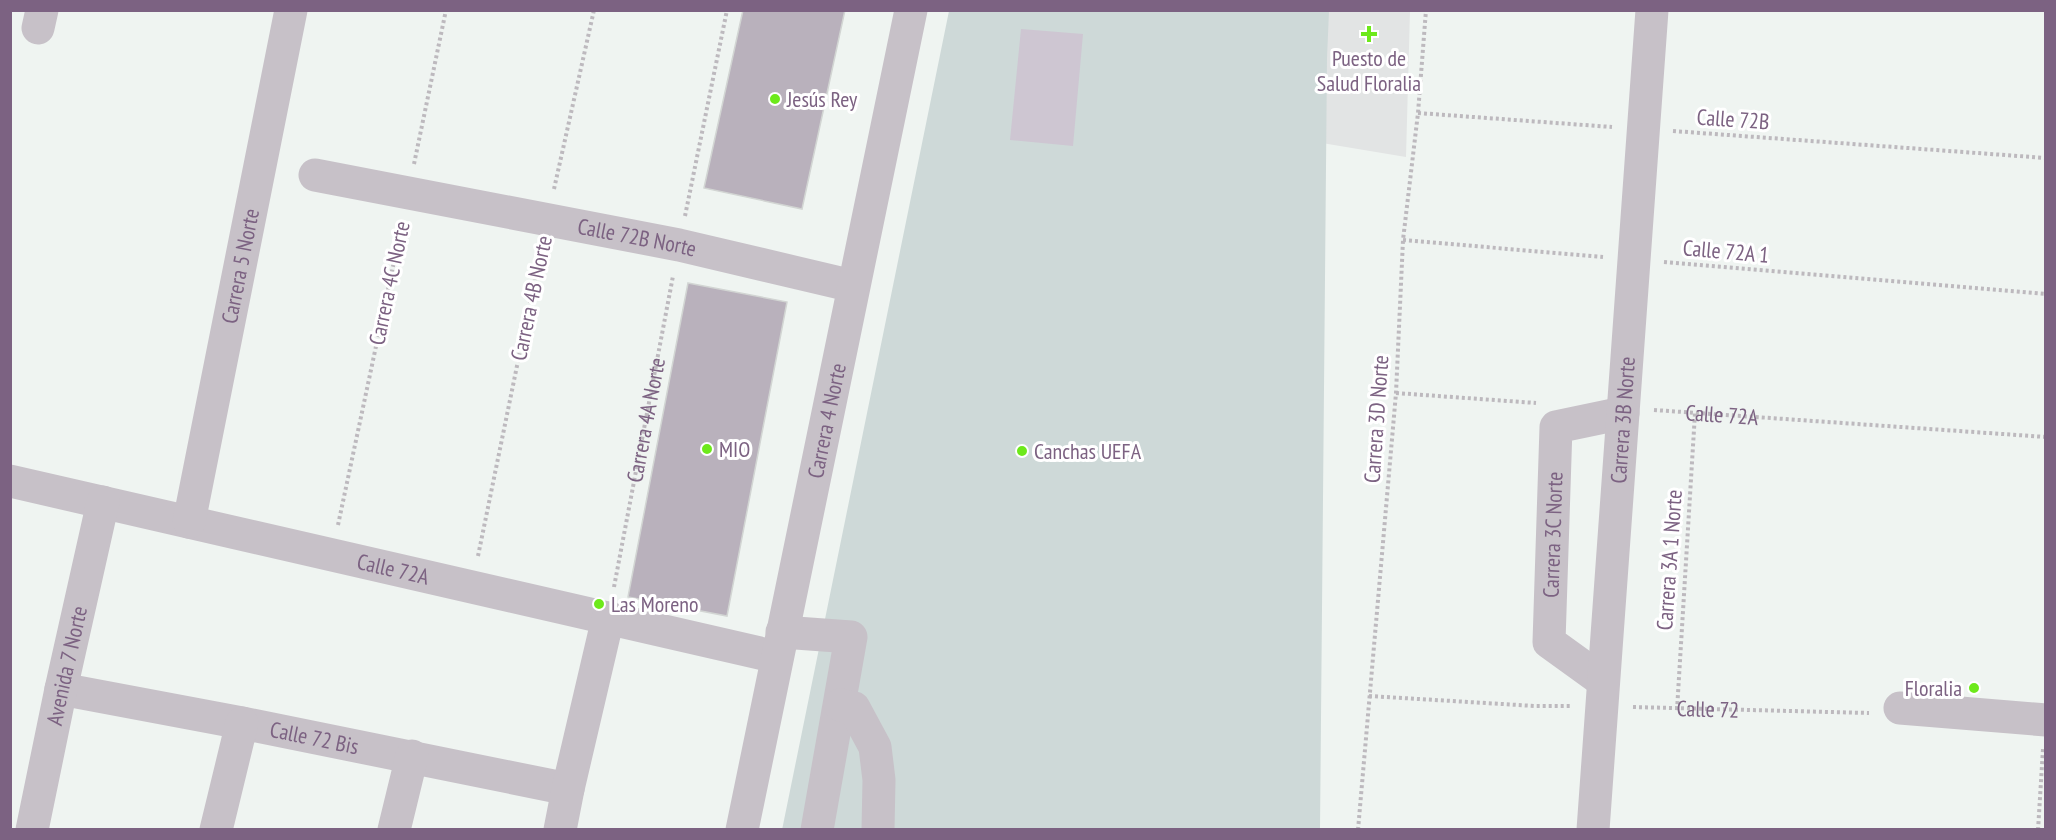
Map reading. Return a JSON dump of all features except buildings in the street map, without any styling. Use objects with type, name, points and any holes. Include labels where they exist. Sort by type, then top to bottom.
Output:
[{"type":"street","name":"Carrera 5 Norte","points":[[189,522],[291,10]]},
{"type":"street","name":"Carrera 4 Norte","points":[[742,830],[911,10]]},
{"type":"street","name":"Carrera 3B Norte","points":[[1593,830],[1652,10]]},
{"type":"street","name":"Calle 72B Norte","points":[[315,175],[679,245],[853,286]]},
{"type":"street","name":"Carrera 3C Norte","points":[[1603,693],[1549,642],[1556,427],[1623,411]]},
{"type":"street","name":"Calle 72A","points":[[10,481],[608,618],[779,645],[851,638],[840,705]]},
{"type":"street","name":"Avenida 7 Norte","points":[[32,830],[103,502]]},
{"type":"street","points":[[560,830],[608,618]]},
{"type":"street","name":"Calle 72 Bis","points":[[61,689],[412,756],[568,789]]},
{"type":"street","points":[[818,830],[840,705],[854,708],[875,747],[879,780],[878,830]]},
{"type":"street","points":[[1900,708],[2045,720]]},
{"type":"street","points":[[216,830],[242,723]]},
{"type":"street","points":[[394,830],[412,756]]},
{"type":"street","points":[[10,826],[16,830]]},
{"type":"path","name":"Carrera 4C Norte","points":[[332,555],[446,10]]},
{"type":"path","name":"Carrera 4B Norte","points":[[471,586],[547,220],[594,10]]},
{"type":"path","name":"Carrera 4A Norte","points":[[608,618],[679,245],[727,10]]},
{"type":"path","name":"Carrera 3D Norte","points":[[1358,830],[1396,393],[1403,240],[1418,113],[1426,10]]},
{"type":"path","name":"Calle 72B","points":[[1418,113],[2046,158]]},
{"type":"path","name":"Calle 72A 1","points":[[1403,240],[2046,294]]},
{"type":"path","points":[[1396,393],[1545,404]]},
{"type":"path","name":"Calle 72A","points":[[1623,411],[1695,413],[2046,437]]},
{"type":"path","name":"Carrera 3A 1 Norte","points":[[1677,710],[1695,413]]},
{"type":"path","name":"Calle 72","points":[[1369,696],[1535,706],[1603,693],[1677,710],[1874,713],[1900,708]]},
{"type":"path","points":[[2038,830],[2045,720]]},
{"type":"shaded area","points":[[949,11],[1329,11],[1320,829],[782,830]]},
{"type":"shaded area","points":[[1296,11],[1410,11],[1406,157],[1292,138]]},
{"type":"shaded area","points":[[1021,29],[1083,34],[1073,146],[1010,140]]},
{"type":"place","name":"Puesto de Salud Floralia","points":[[1369,34]]},
{"type":"place","name":"Jesús Rey","points":[[775,99]]},
{"type":"place","name":"MIO","points":[[707,449]]},
{"type":"place","name":"Canchas UEFA","points":[[1022,451]]},
{"type":"place","name":"Las Moreno","points":[[599,604]]},
{"type":"place","name":"Floralia","points":[[1974,688]]}]
